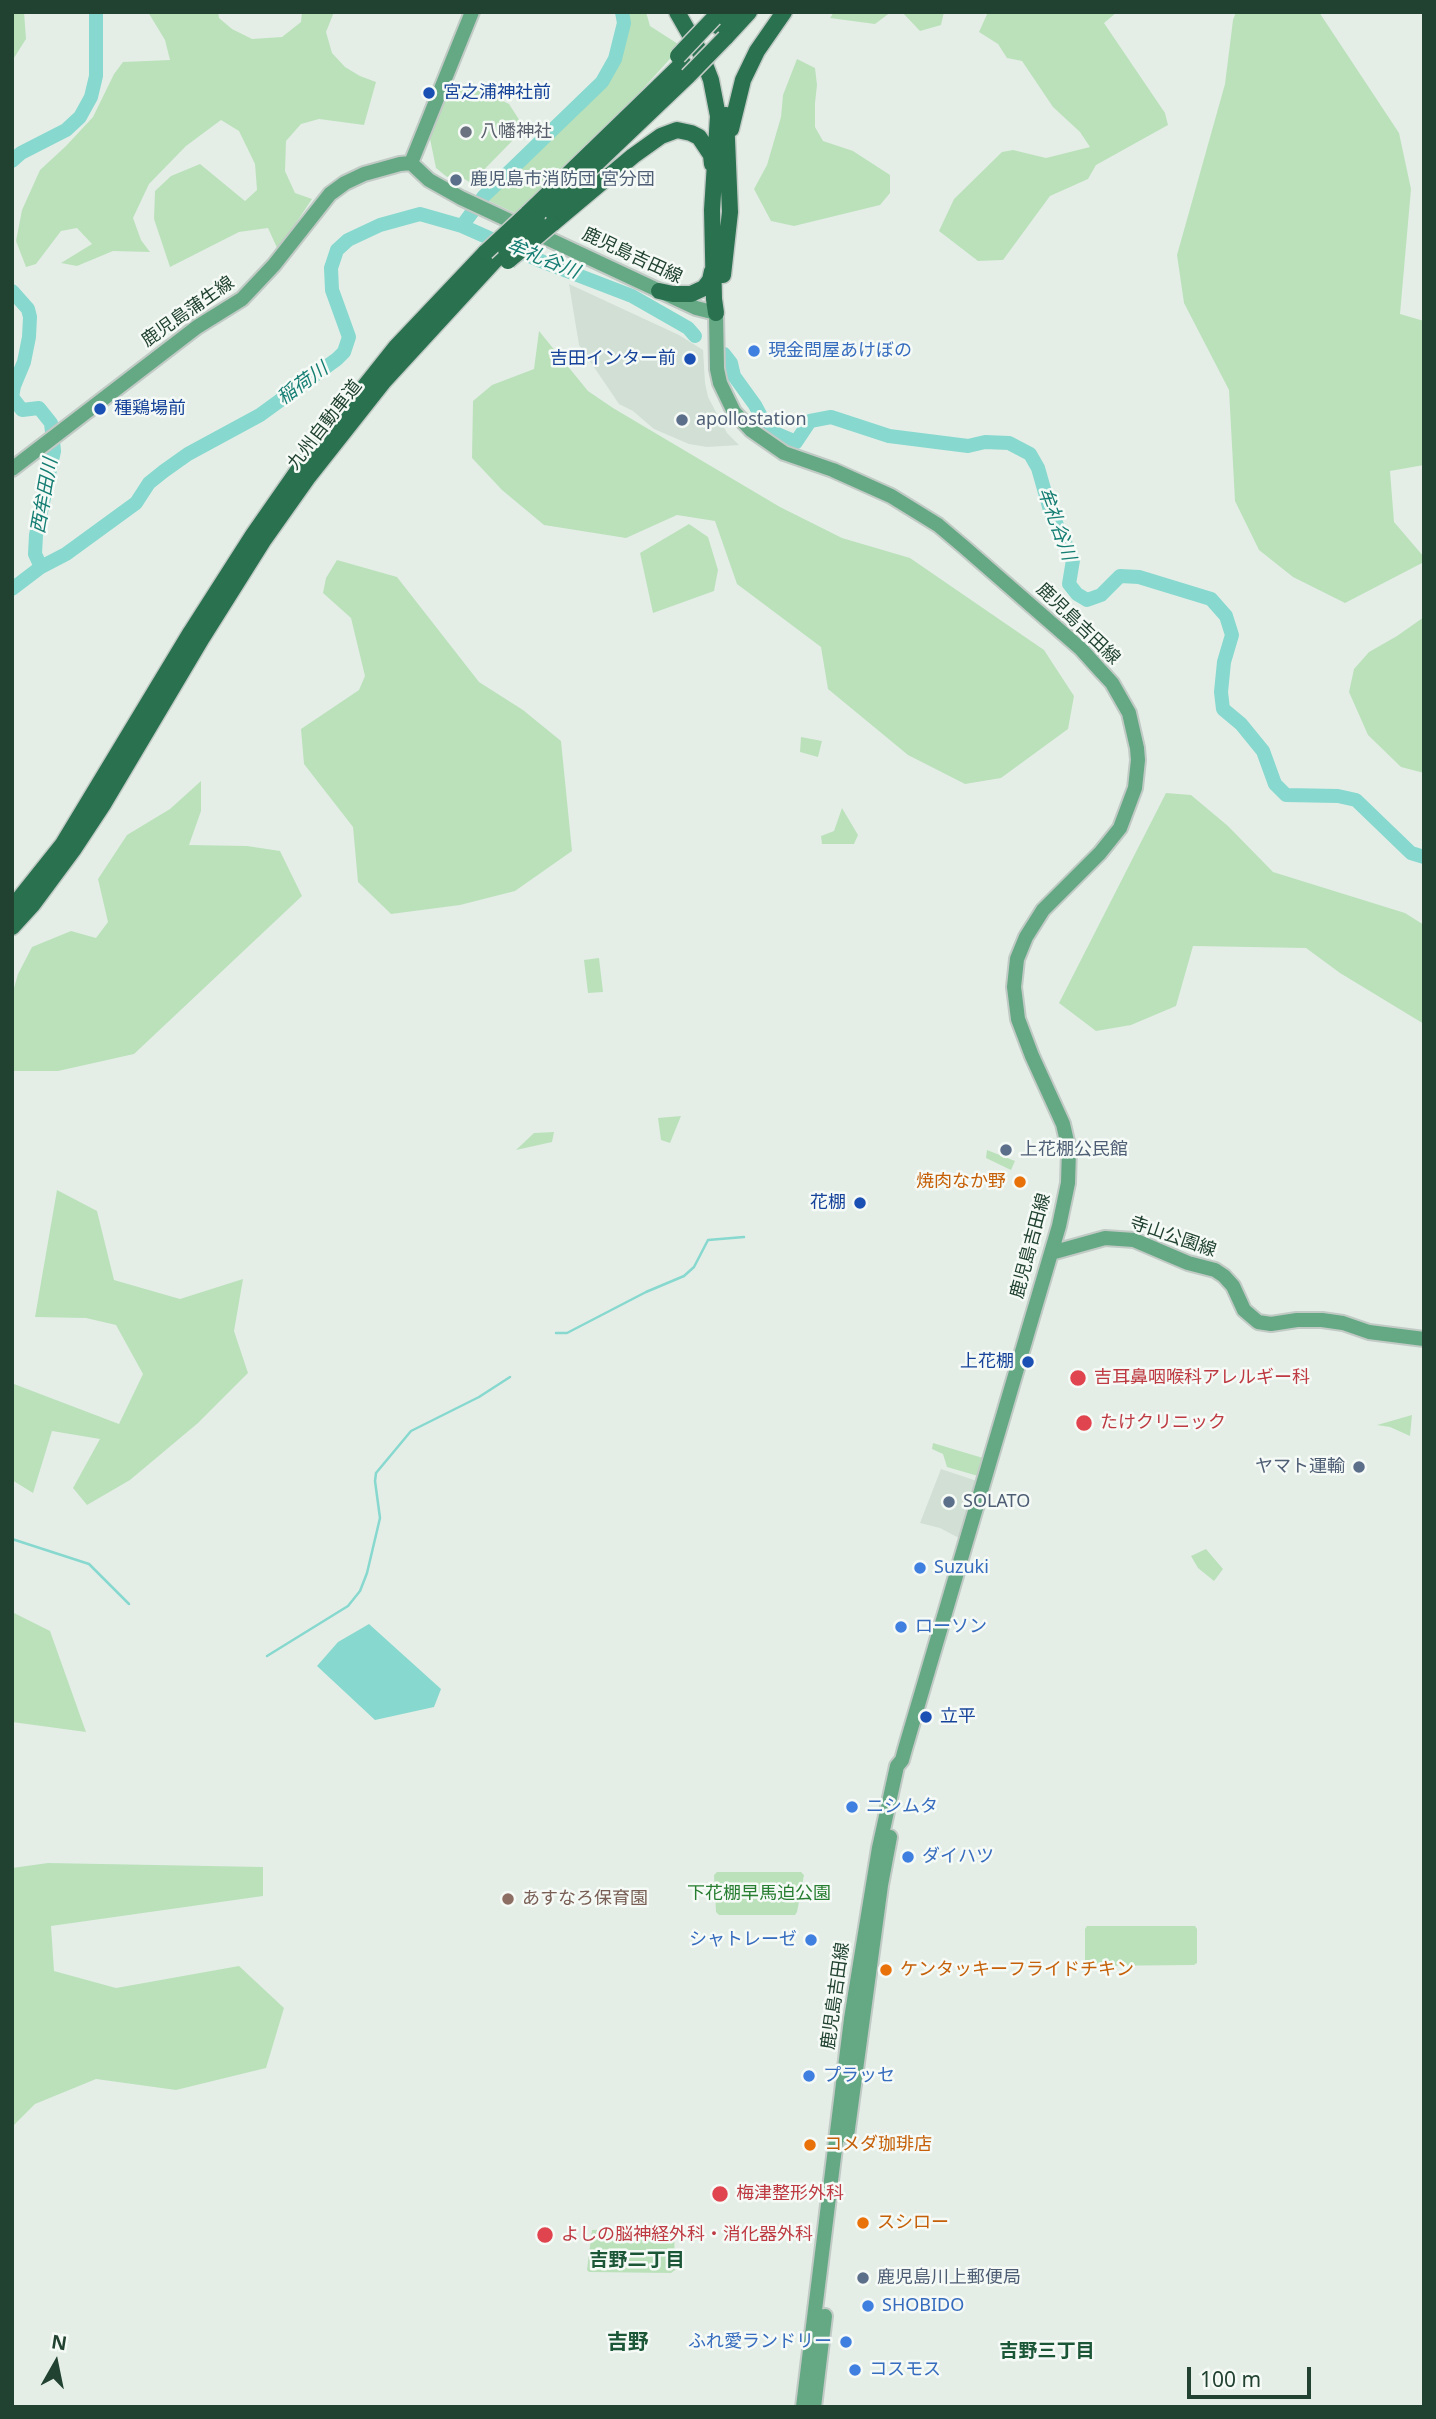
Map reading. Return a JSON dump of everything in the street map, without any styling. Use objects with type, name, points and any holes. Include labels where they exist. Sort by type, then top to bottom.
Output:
[{"type":"highway","points":[[677,12],[701,54],[719,116],[712,210],[716,313]]},
{"type":"highway","points":[[690,12],[711,47],[721,81],[729,142],[730,212],[721,298],[716,313]]},
{"type":"highway","name":"九州自動車道","points":[[12,908],[63,844],[253,535],[299,469],[396,347],[538,220],[733,12]]},
{"type":"highway","name":"九州自動車道","points":[[719,24],[749,12]]},
{"type":"highway","points":[[729,142],[743,80],[757,51],[783,12]]},
{"type":"highway","name":"九州自動車道","points":[[538,220],[603,140],[683,65]]},
{"type":"highway","points":[[497,257],[538,220],[661,136],[677,130],[691,133],[706,145],[711,155],[714,184]]},
{"type":"highway","name":"九州自動車道","points":[[12,927],[33,904],[97,812],[262,541],[309,476],[402,360],[440,328],[497,257]]},
{"type":"highway","points":[[659,290],[673,294],[698,292],[710,280],[714,262]]},
{"type":"main road","points":[[411,163],[472,12]]},
{"type":"main road","name":"鹿児島吉田線","points":[[411,163],[429,180],[489,212],[696,308],[716,313],[717,369],[720,383],[734,412],[751,430],[784,453],[874,488],[938,525],[1081,649],[1112,683],[1129,713],[1138,760],[1135,788],[1120,828],[1033,924],[1021,948],[1015,972],[1015,1003],[1022,1032],[1059,1113],[1067,1139],[1068,1183],[1051,1253],[902,1760],[896,1769],[866,1920],[803,2407]]},
{"type":"main road","name":"鹿児島蒲生線","points":[[12,468],[197,327],[242,299],[274,265],[330,194],[364,174],[411,163]]},
{"type":"main road","name":"寺山公園線","points":[[1051,1253],[1105,1238],[1134,1240],[1188,1264],[1215,1270],[1233,1286],[1244,1310],[1258,1322],[1271,1324],[1322,1320],[1343,1323],[1368,1332],[1424,1339]]},
{"type":"main road","name":"鹿児島吉田線","points":[[814,2407],[862,2019],[881,1885],[903,1770],[902,1760]]},
{"type":"shaded area","points":[[569,284],[679,335],[703,350],[708,397],[727,433],[739,445],[707,447],[689,444],[654,429],[633,411],[619,404],[579,345]]},
{"type":"shaded area","name":"SOLATO","points":[[941,1469],[977,1481],[959,1538],[940,1528],[920,1523]]},
{"type":"green space","points":[[12,12],[24,12],[26,39],[12,61]]},
{"type":"green space","points":[[148,12],[218,12],[219,18],[232,29],[252,39],[282,37],[301,22],[302,12],[334,12],[326,32],[332,53],[345,67],[376,82],[364,125],[319,119],[301,124],[286,141],[285,171],[295,193],[312,199],[278,250],[268,228],[239,232],[170,267],[154,219],[155,191],[171,176],[200,164],[245,201],[257,190],[255,164],[239,131],[221,120],[186,146],[149,184],[133,218],[141,240],[150,252],[113,251],[77,266],[61,263],[92,244],[77,228],[61,231],[36,264],[26,267],[16,241],[22,210],[40,170],[93,117],[114,74],[123,62],[170,60],[165,40]]},
{"type":"green space","points":[[627,12],[646,12],[650,26],[678,44],[678,50],[630,103],[517,214],[487,200],[603,89],[623,46]]},
{"type":"green space","points":[[834,12],[891,12],[875,24],[830,18]]},
{"type":"green space","points":[[902,12],[944,12],[941,25],[920,31]]},
{"type":"green space","points":[[988,12],[1117,12],[1104,23],[1165,113],[1168,125],[1096,165],[1088,179],[1050,196],[1003,260],[978,261],[939,231],[954,199],[1002,152],[1013,150],[1046,158],[1090,147],[1080,132],[1053,107],[1022,61],[1007,58],[998,44],[979,32]]},
{"type":"green space","points":[[1236,12],[1319,12],[1399,133],[1411,189],[1400,314],[1424,321],[1424,465],[1390,471],[1394,522],[1424,557],[1424,562],[1345,603],[1293,577],[1259,550],[1235,501],[1229,390],[1184,303],[1177,255],[1225,84]]},
{"type":"green space","points":[[797,59],[815,68],[815,127],[823,141],[853,151],[890,175],[890,193],[880,205],[794,226],[771,221],[754,189],[767,165],[781,117],[783,95]]},
{"type":"green space","points":[[451,84],[480,90],[509,104],[520,121],[515,138],[471,183],[456,174],[447,177],[436,168],[429,134],[447,87]]},
{"type":"green space","points":[[539,331],[588,391],[613,408],[780,507],[842,538],[910,558],[1044,650],[1074,696],[1068,729],[1001,778],[965,784],[908,755],[828,689],[821,647],[737,584],[715,521],[677,515],[626,538],[544,525],[502,490],[472,458],[473,401],[492,385],[534,369]]},
{"type":"green space","points":[[689,524],[708,537],[718,570],[714,591],[653,613],[640,553]]},
{"type":"green space","points":[[337,560],[397,577],[479,682],[523,710],[561,741],[572,851],[515,891],[460,905],[391,914],[358,882],[353,827],[304,764],[301,729],[359,690],[365,676],[351,618],[323,593],[326,578]]},
{"type":"green space","points":[[1424,617],[1424,773],[1401,767],[1368,735],[1349,692],[1354,669],[1369,652]]},
{"type":"green space","points":[[801,737],[822,741],[818,757],[800,752]]},
{"type":"green space","points":[[201,781],[201,811],[189,845],[247,846],[280,851],[302,896],[134,1054],[58,1071],[12,1071],[12,995],[18,974],[32,947],[71,931],[96,938],[108,922],[98,879],[127,835],[170,809]]},
{"type":"green space","points":[[1166,793],[1191,795],[1228,826],[1273,872],[1405,913],[1424,925],[1424,1024],[1340,973],[1306,948],[1193,946],[1176,1006],[1131,1025],[1096,1031],[1059,1003]]},
{"type":"green space","points":[[842,808],[858,835],[854,844],[822,844],[821,836],[834,831]]},
{"type":"green space","points":[[599,958],[603,992],[588,993],[584,960]]},
{"type":"green space","points":[[681,1116],[670,1143],[661,1140],[658,1118]]},
{"type":"green space","points":[[554,1132],[552,1142],[516,1150],[534,1133]]},
{"type":"green space","points":[[987,1150],[1015,1161],[1011,1170],[986,1158]]},
{"type":"green space","points":[[57,1190],[97,1211],[114,1280],[180,1299],[243,1279],[234,1331],[248,1373],[198,1423],[130,1480],[87,1505],[73,1488],[100,1439],[52,1431],[33,1493],[12,1480],[14,1384],[119,1424],[143,1374],[116,1325],[86,1318],[35,1317]]},
{"type":"green space","points":[[1412,1415],[1410,1436],[1390,1427],[1377,1425]]},
{"type":"green space","points":[[933,1443],[983,1458],[978,1476],[947,1467],[943,1454],[932,1449]]},
{"type":"green space","points":[[1206,1549],[1223,1569],[1214,1581],[1198,1568],[1191,1556]]},
{"type":"green space","points":[[12,1612],[50,1631],[86,1732],[12,1722]]},
{"type":"green space","points":[[48,1863],[263,1867],[263,1896],[51,1926],[54,1971],[116,1988],[239,1966],[284,2008],[266,2068],[176,2090],[96,2079],[35,2104],[12,2127],[12,1868]]},
{"type":"green space","name":"下花棚早馬迫公園","points":[[717,1872],[801,1872],[804,1875],[797,1912],[795,1915],[719,1915],[716,1912],[714,1875]]},
{"type":"green space","points":[[1087,1926],[1195,1926],[1197,1963],[1088,1966],[1085,1962]]},
{"type":"green space","points":[[671,2227],[674,2230],[675,2270],[671,2273],[587,2270],[592,2230]]},
{"type":"water","points":[[369,1624],[441,1689],[434,1707],[375,1720],[317,1666],[338,1642]]},
{"type":"waterway","name":"西牟田川","points":[[12,161],[21,153],[66,130],[80,117],[91,97],[96,76],[96,12]]},
{"type":"waterway","name":"稲荷川","points":[[462,226],[484,196],[602,82],[615,59],[624,23],[622,12]]},
{"type":"waterway","name":"稲荷川","points":[[12,589],[136,503],[149,483],[188,454],[260,415],[337,359],[344,352],[349,337],[332,290],[331,268],[337,250],[348,240],[380,225],[420,214],[462,226],[541,261],[632,296],[688,328],[695,336]]},
{"type":"waterway","name":"西牟田川","points":[[12,291],[28,309],[30,317],[24,362],[12,397],[22,410],[39,408],[51,423],[54,451],[36,535],[35,554],[41,567]]},
{"type":"waterway","name":"牟礼谷川","points":[[724,354],[731,363],[734,376],[765,424],[777,434],[796,442],[810,421],[831,417],[889,436],[968,446],[985,442],[1009,443],[1030,454],[1038,468],[1050,510],[1073,560],[1069,584],[1077,594],[1087,600],[1101,595],[1120,576],[1139,577],[1211,599],[1226,616],[1232,635],[1224,662],[1221,692],[1223,709],[1241,724],[1263,751],[1275,784],[1286,795],[1338,796],[1356,800],[1411,853],[1424,857]]},
{"type":"waterway","points":[[556,1333],[567,1333],[646,1292],[684,1276],[694,1267],[708,1240],[744,1237]]},
{"type":"waterway","points":[[267,1656],[348,1606],[360,1591],[380,1518],[376,1473],[411,1431],[479,1397],[510,1377]]},
{"type":"waterway","points":[[12,1539],[89,1564],[129,1604]]},
{"type":"place","name":"宮之浦神社前","points":[[429,93]]},
{"type":"place","name":"八幡神社","points":[[466,132]]},
{"type":"place","name":"鹿児島市消防団 宮分団","points":[[456,180]]},
{"type":"place","name":"現金問屋あけぼの","points":[[754,351]]},
{"type":"place","name":"吉田インター前","points":[[690,359]]},
{"type":"place","name":"種鶏場前","points":[[100,409]]},
{"type":"place","name":"apollostation","points":[[682,420]]},
{"type":"place","name":"上花棚公民館","points":[[1006,1150]]},
{"type":"place","name":"焼肉なか野","points":[[1020,1182]]},
{"type":"place","name":"花棚","points":[[860,1203]]},
{"type":"place","name":"上花棚","points":[[1028,1362]]},
{"type":"place","name":"吉耳鼻咽喉科アレルギー科","points":[[1078,1378]]},
{"type":"place","name":"たけクリニック","points":[[1084,1423]]},
{"type":"place","name":"ヤマト運輸","points":[[1359,1467]]},
{"type":"place","name":"SOLATO","points":[[949,1502]]},
{"type":"place","name":"Suzuki","points":[[920,1568]]},
{"type":"place","name":"ローソン","points":[[901,1627]]},
{"type":"place","name":"立平","points":[[926,1717]]},
{"type":"place","name":"ニシムタ","points":[[852,1807]]},
{"type":"place","name":"ダイハツ","points":[[908,1857]]},
{"type":"place","name":"あすなろ保育園","points":[[508,1899]]},
{"type":"place","name":"シャトレーゼ","points":[[811,1940]]},
{"type":"place","name":"ケンタッキーフライドチキン","points":[[886,1970]]},
{"type":"place","name":"プラッセ","points":[[809,2076]]},
{"type":"place","name":"コメダ珈琲店","points":[[810,2145]]},
{"type":"place","name":"梅津整形外科","points":[[720,2194]]},
{"type":"place","name":"スシロー","points":[[863,2223]]},
{"type":"place","name":"よしの脳神経外科・消化器外科","points":[[545,2235]]},
{"type":"place","name":"鹿児島川上郵便局","points":[[863,2278]]},
{"type":"place","name":"SHOBIDO","points":[[868,2306]]},
{"type":"place","name":"ふれ愛ランドリー","points":[[846,2342]]},
{"type":"place","name":"コスモス","points":[[855,2370]]},
{"type":"district","name":"吉野二丁目","points":[[637,2261]]},
{"type":"district","name":"吉野","points":[[628,2343]]},
{"type":"district","name":"吉野三丁目","points":[[1047,2352]]}]
